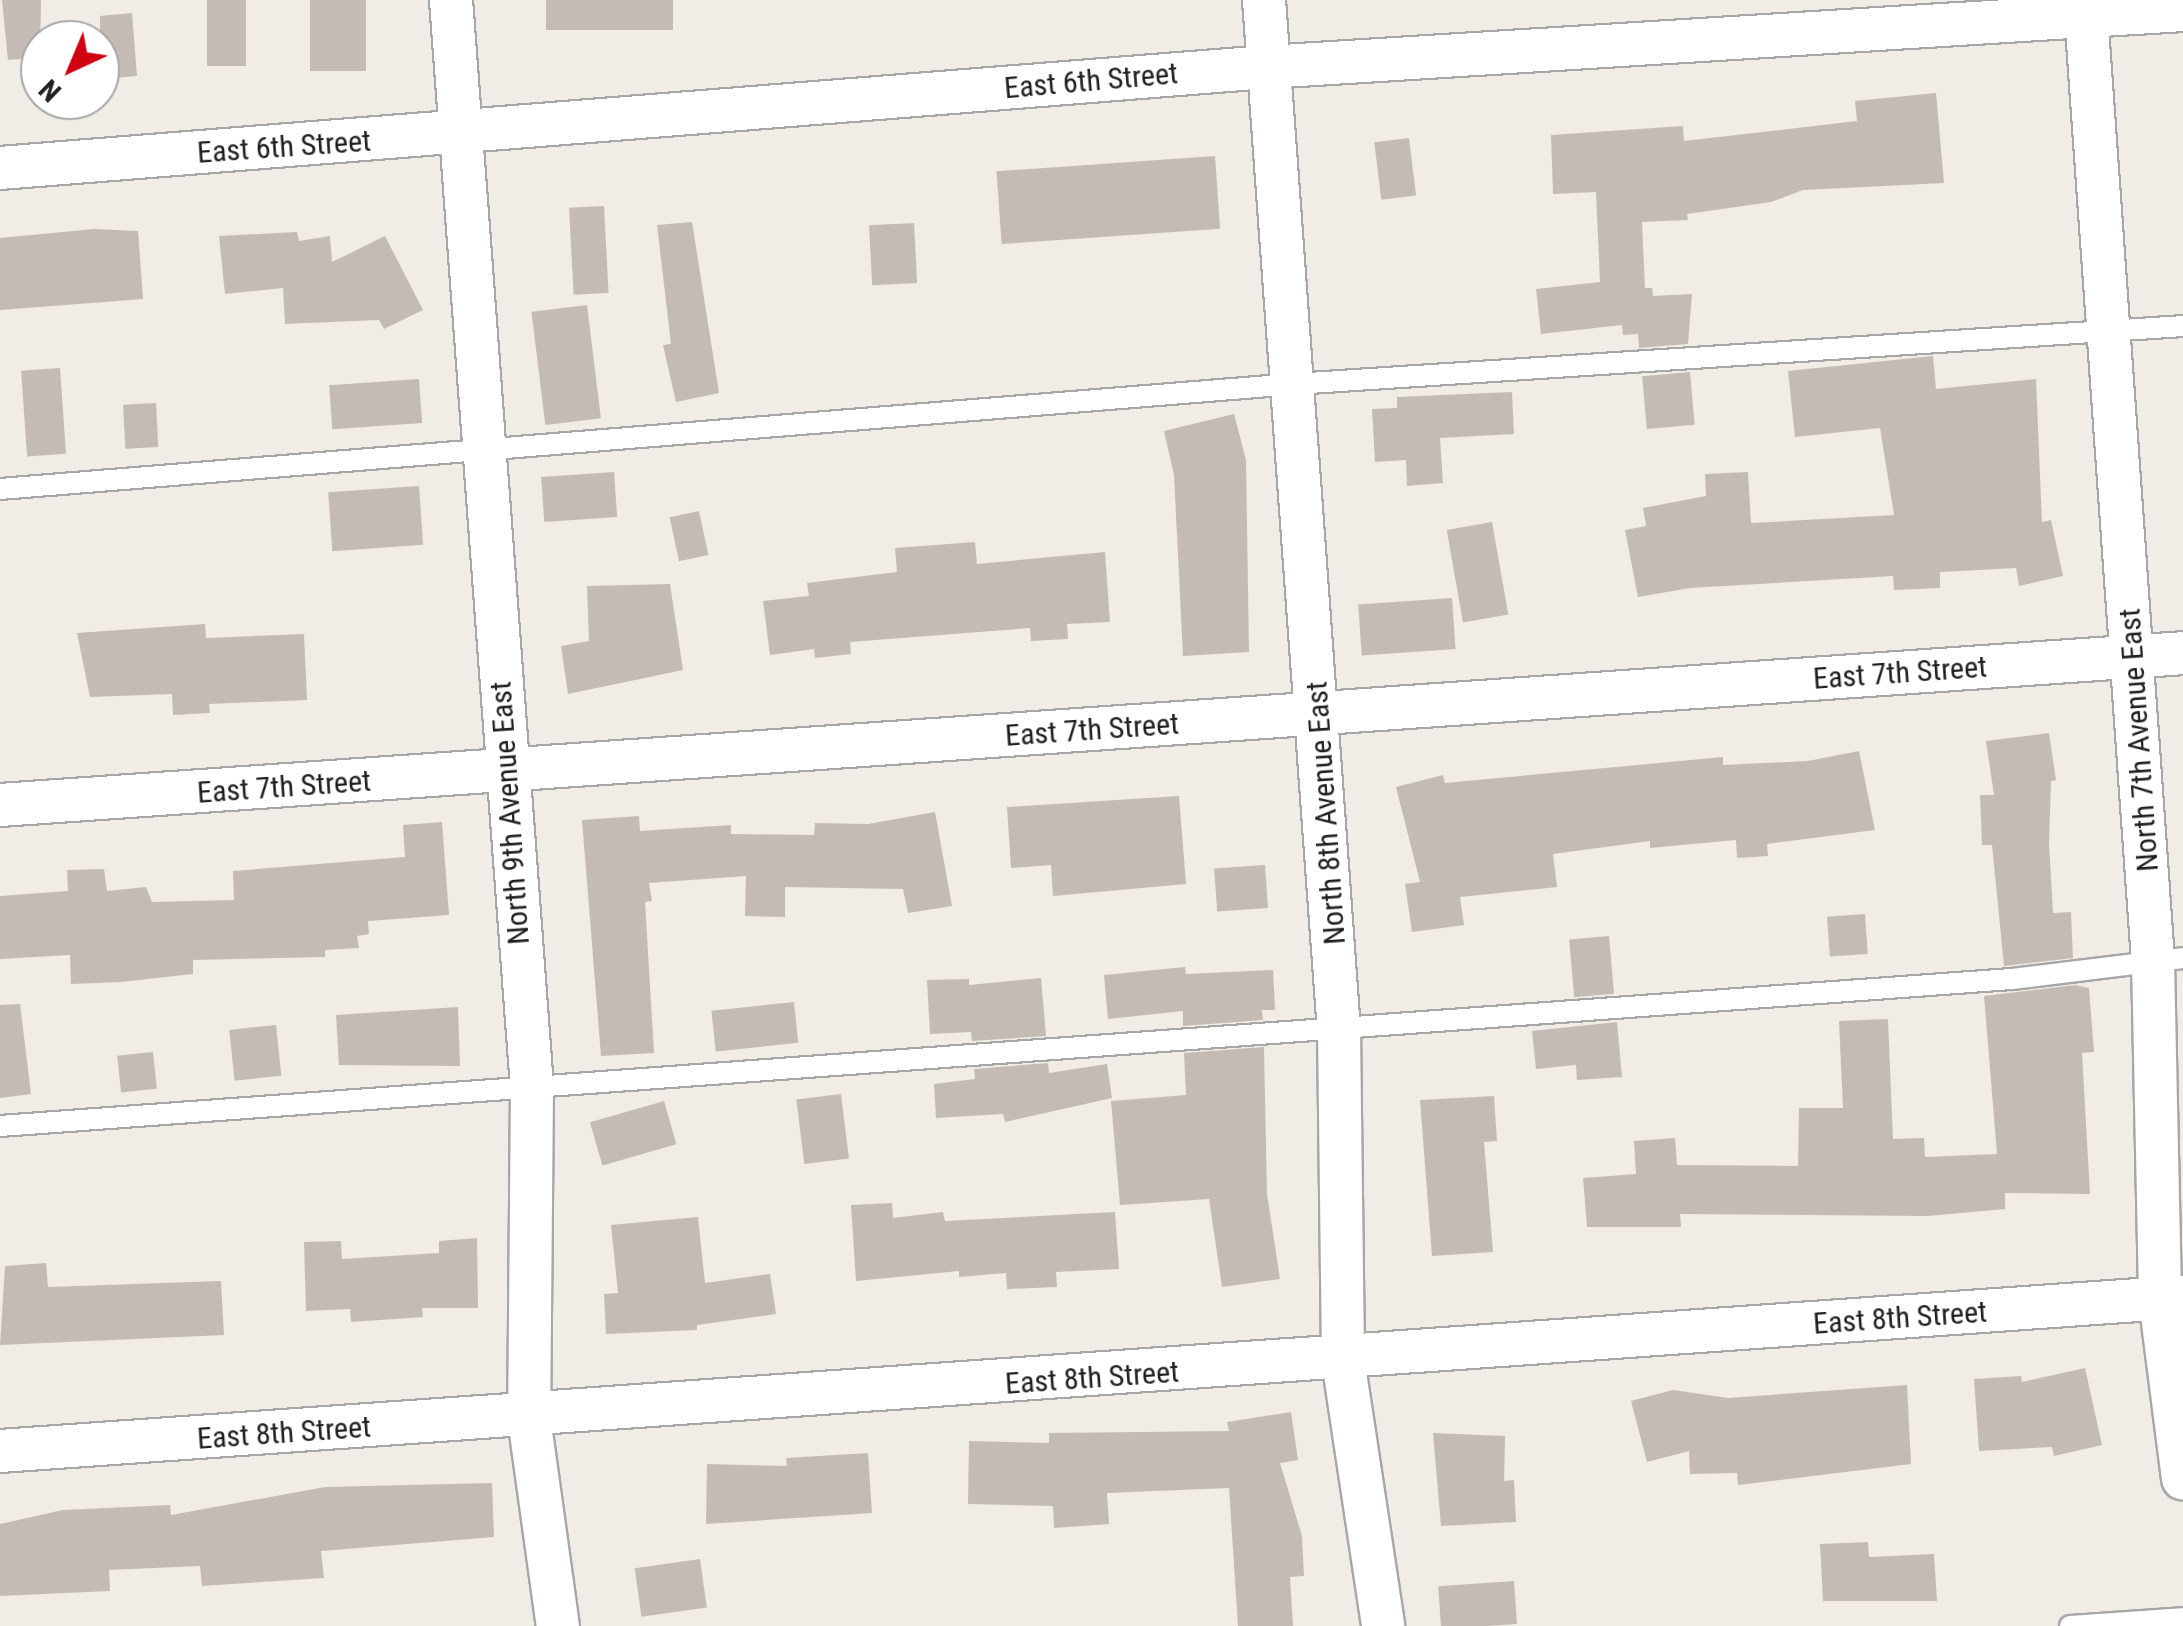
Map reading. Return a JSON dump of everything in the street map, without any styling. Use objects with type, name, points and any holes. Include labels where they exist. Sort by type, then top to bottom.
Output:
[{"type":"street","name":"North 9th Avenue East","points":[[450,0],[486,451],[505,773],[532,1088],[529,1418],[558,1626]]},
{"type":"street","name":"North 8th Avenue East","points":[[1264,0],[1320,714],[1339,1030],[1344,1360],[1382,1626]]},
{"type":"street","name":"East 6th Street","points":[[0,168],[1267,66],[2086,8],[2183,10]]},
{"type":"street","name":"North 7th Avenue East","points":[[2086,8],[2134,657],[2168,959],[2171,1298],[2183,1479]]},
{"type":"street","name":"East 7th Street","points":[[0,804],[505,773],[2183,653]]},
{"type":"street","name":"East 8th Street","points":[[0,1451],[529,1418],[2171,1298]]},
{"type":"lane","points":[[0,489],[1294,384],[2183,326]]},
{"type":"lane","points":[[0,1126],[2012,979],[2168,959]]},
{"type":"lane","points":[[2070,1626],[2183,1618]]},
{"type":"building","points":[[2,0],[41,0],[41,20],[20,20],[20,59],[8,60]]},
{"type":"building","points":[[207,0],[246,0],[246,66],[207,66]]},
{"type":"building","points":[[310,0],[366,0],[366,71],[310,71]]},
{"type":"building","points":[[546,0],[673,0],[673,30],[546,30]]},
{"type":"building","points":[[132,13],[137,76],[120,77],[120,20],[100,20],[100,16]]},
{"type":"building","points":[[1936,93],[1944,183],[1803,190],[1771,202],[1687,214],[1688,220],[1642,222],[1645,288],[1652,288],[1653,296],[1692,294],[1688,344],[1639,348],[1638,334],[1623,335],[1622,325],[1541,334],[1536,289],[1600,282],[1596,192],[1553,194],[1551,135],[1683,126],[1684,141],[1857,121],[1855,101]]},
{"type":"building","points":[[1409,138],[1416,196],[1381,200],[1374,142]]},
{"type":"building","points":[[1215,156],[1220,229],[1002,244],[997,171]]},
{"type":"building","points":[[604,206],[609,293],[574,295],[569,208]]},
{"type":"building","points":[[692,222],[719,393],[676,402],[663,345],[671,344],[657,225]]},
{"type":"building","points":[[914,223],[917,283],[872,285],[869,225]]},
{"type":"building","points":[[94,229],[138,231],[143,299],[0,310],[0,238]]},
{"type":"building","points":[[297,232],[299,241],[330,236],[332,262],[385,236],[423,310],[384,329],[379,320],[285,324],[283,288],[225,294],[219,236]]},
{"type":"building","points":[[587,305],[601,418],[545,425],[531,312]]},
{"type":"building","points":[[1933,356],[1936,389],[2036,379],[2042,522],[2051,520],[2063,576],[2019,586],[2016,568],[1940,572],[1940,588],[1894,590],[1893,576],[1690,588],[1638,597],[1625,530],[1646,526],[1643,508],[1706,496],[1705,474],[1748,472],[1751,523],[1894,515],[1880,428],[1795,437],[1788,371]]},
{"type":"building","points":[[60,368],[66,454],[27,457],[21,371]]},
{"type":"building","points":[[1690,372],[1695,425],[1647,429],[1642,376]]},
{"type":"building","points":[[419,379],[422,423],[332,429],[329,385]]},
{"type":"building","points":[[1512,392],[1514,434],[1440,438],[1443,483],[1407,486],[1406,460],[1375,462],[1372,409],[1397,408],[1397,397]]},
{"type":"building","points":[[156,403],[158,447],[125,449],[123,405]]},
{"type":"building","points":[[1234,414],[1246,460],[1249,652],[1183,656],[1174,475],[1164,431]]},
{"type":"building","points":[[614,472],[617,517],[544,522],[541,477]]},
{"type":"building","points":[[419,486],[423,545],[332,551],[328,492]]},
{"type":"building","points":[[699,511],[708,555],[679,561],[670,517]]},
{"type":"building","points":[[1492,522],[1508,615],[1463,623],[1447,530]]},
{"type":"building","points":[[975,542],[977,564],[1105,552],[1110,622],[1067,624],[1068,639],[1031,641],[1030,628],[850,642],[851,654],[815,658],[814,649],[770,655],[763,601],[809,596],[807,583],[897,572],[895,548]]},
{"type":"building","points":[[670,584],[683,670],[568,694],[561,646],[589,641],[587,586]]},
{"type":"building","points":[[1452,598],[1456,649],[1362,655],[1358,605]]},
{"type":"building","points":[[205,624],[206,638],[304,634],[307,700],[209,704],[210,713],[173,715],[172,694],[90,697],[77,633]]},
{"type":"building","points":[[2049,733],[2056,780],[2051,781],[2049,843],[2053,913],[2071,912],[2073,958],[2004,966],[1992,845],[1982,845],[1980,795],[1994,795],[1986,741]]},
{"type":"building","points":[[1859,751],[1875,830],[1767,844],[1768,856],[1737,858],[1736,840],[1650,848],[1650,841],[1553,854],[1557,887],[1460,897],[1464,925],[1412,932],[1405,884],[1420,882],[1396,787],[1443,775],[1445,783],[1723,757],[1723,765],[1808,761]]},
{"type":"building","points":[[1179,796],[1186,884],[1053,896],[1051,865],[1011,868],[1007,807]]},
{"type":"building","points":[[935,812],[952,906],[908,913],[903,889],[785,887],[785,917],[745,916],[746,876],[649,883],[652,901],[645,902],[654,1053],[601,1056],[582,820],[639,816],[640,831],[731,825],[731,834],[814,835],[815,823],[868,824]]},
{"type":"building","points":[[442,822],[449,915],[368,921],[369,934],[357,936],[359,948],[325,950],[325,957],[193,960],[193,974],[71,984],[70,955],[0,959],[0,896],[68,891],[67,870],[104,869],[107,891],[146,887],[152,902],[234,900],[233,871],[405,857],[403,825]]},
{"type":"building","points":[[1265,865],[1268,908],[1217,911],[1214,869]]},
{"type":"building","points":[[1865,914],[1868,954],[1830,957],[1827,917]]},
{"type":"building","points":[[1609,936],[1614,994],[1574,997],[1569,939]]},
{"type":"building","points":[[1185,967],[1186,974],[1273,970],[1275,1010],[1262,1010],[1263,1020],[1183,1026],[1183,1011],[1108,1019],[1104,975]]},
{"type":"building","points":[[1041,978],[1046,1036],[972,1041],[971,1032],[930,1034],[927,980],[969,979],[969,985]]},
{"type":"building","points":[[2075,985],[2089,988],[2094,1052],[2082,1053],[2090,1194],[2005,1193],[2005,1209],[1928,1216],[1680,1214],[1681,1227],[1587,1227],[1583,1178],[1636,1174],[1634,1141],[1675,1138],[1677,1165],[1798,1166],[1799,1108],[1843,1108],[1839,1021],[1888,1019],[1893,1139],[1924,1138],[1925,1157],[1997,1154],[1984,996]]},
{"type":"building","points":[[794,1002],[798,1043],[716,1051],[711,1011]]},
{"type":"building","points":[[20,1004],[31,1094],[0,1098],[0,1005]]},
{"type":"building","points":[[458,1007],[460,1066],[339,1065],[336,1015]]},
{"type":"building","points":[[1617,1022],[1622,1077],[1577,1080],[1576,1065],[1536,1069],[1532,1031]]},
{"type":"building","points":[[276,1025],[281,1076],[235,1081],[229,1030]]},
{"type":"building","points":[[1264,1047],[1267,1194],[1280,1279],[1222,1287],[1209,1199],[1120,1205],[1111,1101],[1186,1095],[1184,1053]]},
{"type":"building","points":[[153,1052],[157,1089],[121,1093],[117,1056]]},
{"type":"building","points":[[1048,1063],[1049,1073],[1107,1064],[1112,1098],[1005,1122],[1003,1114],[936,1118],[934,1084],[975,1079],[974,1069]]},
{"type":"building","points":[[841,1094],[849,1159],[804,1164],[796,1099]]},
{"type":"building","points":[[1494,1096],[1497,1141],[1484,1142],[1493,1252],[1432,1256],[1420,1100]]},
{"type":"building","points":[[664,1101],[676,1144],[602,1165],[590,1122]]},
{"type":"building","points":[[892,1203],[893,1218],[943,1212],[945,1221],[1115,1212],[1119,1269],[1056,1272],[1057,1287],[1007,1289],[1006,1273],[959,1277],[959,1271],[856,1281],[851,1205]]},
{"type":"building","points":[[698,1217],[705,1283],[770,1274],[776,1314],[697,1325],[697,1330],[606,1334],[604,1294],[618,1293],[611,1225]]},
{"type":"building","points":[[477,1238],[478,1308],[422,1308],[423,1317],[351,1322],[350,1309],[306,1311],[304,1242],[341,1241],[342,1259],[439,1253],[439,1241]]},
{"type":"building","points":[[46,1263],[48,1287],[221,1281],[224,1335],[0,1345],[5,1266]]},
{"type":"building","points":[[2085,1368],[2102,1445],[2054,1456],[2052,1447],[1979,1451],[1974,1379],[2021,1376],[2022,1382]]},
{"type":"building","points":[[1907,1385],[1911,1464],[1738,1485],[1737,1473],[1690,1474],[1689,1451],[1647,1462],[1631,1401],[1673,1390],[1728,1398]]},
{"type":"building","points":[[1291,1412],[1298,1460],[1280,1463],[1302,1536],[1304,1576],[1290,1577],[1293,1626],[1238,1626],[1229,1488],[1107,1493],[1109,1524],[1054,1528],[1053,1506],[968,1504],[969,1441],[1049,1443],[1049,1433],[1229,1431],[1227,1422]]},
{"type":"building","points":[[1433,1433],[1505,1436],[1504,1481],[1514,1480],[1516,1522],[1441,1526]]},
{"type":"building","points":[[868,1453],[872,1513],[706,1524],[707,1464],[787,1466],[786,1458]]},
{"type":"building","points":[[492,1483],[494,1537],[321,1551],[324,1578],[202,1586],[200,1566],[109,1570],[110,1591],[0,1596],[0,1524],[63,1510],[170,1505],[171,1515],[325,1487]]},
{"type":"building","points":[[1868,1542],[1869,1557],[1934,1554],[1937,1601],[1823,1601],[1820,1544]]},
{"type":"building","points":[[700,1559],[707,1608],[641,1617],[635,1568]]},
{"type":"building","points":[[1514,1581],[1517,1624],[1441,1626],[1438,1586]]}]
